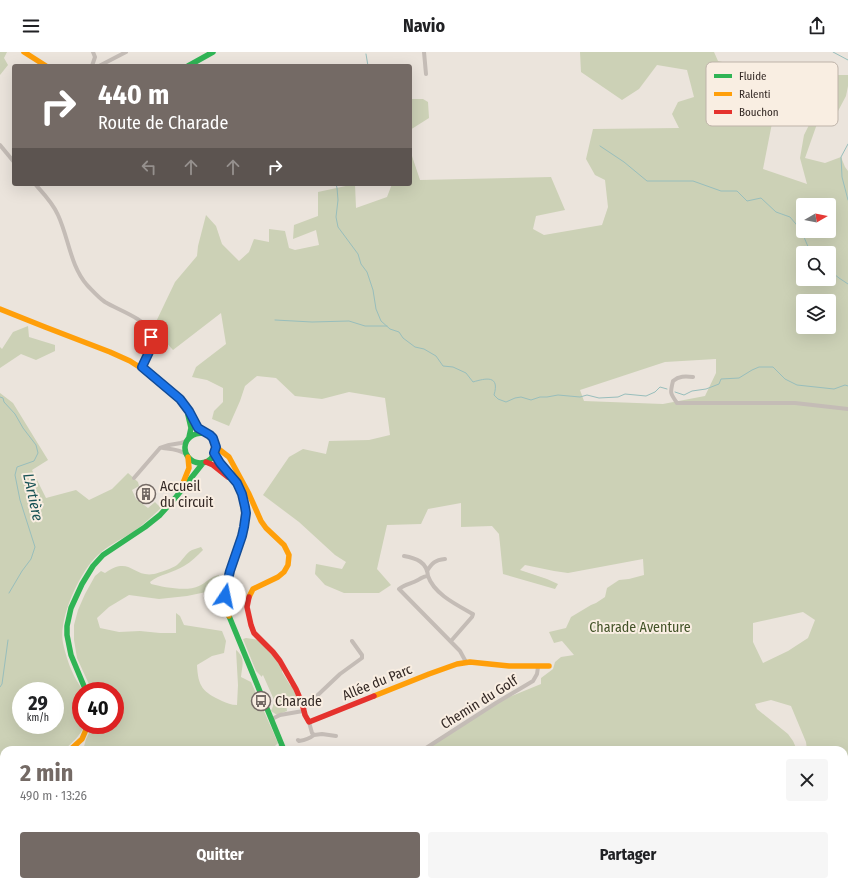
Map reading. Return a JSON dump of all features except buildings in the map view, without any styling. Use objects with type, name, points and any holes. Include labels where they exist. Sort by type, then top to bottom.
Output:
[{"type":"street","points":[[24,52],[43,64]]},
{"type":"street","points":[[93,52],[95,57],[93,64]]},
{"type":"street","points":[[103,64],[126,52]]},
{"type":"street","points":[[192,64],[213,52]]},
{"type":"street","points":[[424,52],[426,74]]},
{"type":"street","points":[[0,145],[12,160]]},
{"type":"street","points":[[37,186],[48,198],[59,216],[73,261],[78,272],[86,283],[99,298],[140,321],[148,329],[151,337],[150,345],[142,367]]},
{"type":"street","points":[[0,308],[27,320],[116,354],[142,367],[180,399],[189,411],[198,428],[213,438],[215,450],[220,463],[234,479],[242,494],[245,507],[242,536],[226,588],[225,596],[227,607],[230,619],[283,746]]},
{"type":"street","points":[[693,377],[684,376],[673,381],[671,394],[678,402],[748,404],[795,403],[848,409]]},
{"type":"street","points":[[177,496],[189,468],[185,446],[191,428],[184,405]]},
{"type":"street","points":[[134,478],[160,448],[168,444],[175,444],[188,439],[195,433],[206,433]]},
{"type":"street","points":[[160,448],[175,450],[187,455],[192,461],[199,463],[209,460],[215,450]]},
{"type":"street","points":[[215,450],[228,456],[266,528],[284,545],[289,555],[288,565],[284,572],[278,578],[254,589],[248,599],[247,607],[254,632],[274,652],[280,661],[296,689],[305,717],[310,722],[312,733],[314,735]]},
{"type":"street","points":[[204,462],[219,469],[239,488]]},
{"type":"street","points":[[82,682],[72,660],[67,642],[66,630],[68,618],[76,595],[87,574],[106,553],[127,540],[167,508],[195,471],[204,462]]},
{"type":"street","points":[[404,556],[412,557],[424,564],[429,580],[438,590],[452,602],[473,614],[451,641]]},
{"type":"street","points":[[445,559],[438,560],[431,565],[425,576],[419,580],[399,589],[460,650],[466,662],[509,666],[549,666]]},
{"type":"street","points":[[272,719],[280,715],[303,710],[340,674],[362,658],[362,655],[352,641]]},
{"type":"street","name":"Allée du Parc","points":[[310,722],[429,674],[466,662]]},
{"type":"street","name":"Chemin du Golf","points":[[430,746],[533,681],[537,674],[538,667]]},
{"type":"street","points":[[74,746],[82,739],[84,734]]},
{"type":"street","points":[[298,740],[303,740],[314,735],[322,734],[336,736]]},
{"type":"green space","points":[[0,52],[7,52],[4,58],[8,65],[0,75]]},
{"type":"green space","name":"Charade Aventure","points":[[580,52],[714,52],[718,61],[722,62],[706,62],[706,126],[771,126],[763,169],[807,184],[800,158],[804,135],[808,126],[816,126],[805,158],[825,163],[841,157],[848,171],[848,746],[806,746],[791,706],[771,700],[755,704],[757,709],[788,734],[795,746],[429,746],[497,702],[541,684],[541,678],[553,669],[555,662],[561,657],[574,655],[562,641],[554,643],[549,632],[566,628],[571,617],[605,597],[607,588],[619,580],[644,575],[643,559],[568,573],[525,565],[520,570],[558,584],[555,589],[503,574],[499,534],[492,526],[461,527],[461,503],[428,509],[421,524],[387,525],[377,569],[391,585],[379,593],[344,593],[325,585],[315,574],[316,564],[342,569],[346,562],[335,555],[299,522],[263,495],[289,457],[303,449],[326,454],[329,441],[369,440],[390,435],[385,398],[349,392],[322,399],[295,396],[276,378],[257,376],[245,386],[229,426],[212,419],[214,411],[223,402],[223,388],[207,380],[192,377],[196,367],[226,344],[221,313],[173,350],[153,328],[175,282],[197,256],[206,215],[216,226],[222,244],[239,261],[249,252],[254,239],[269,242],[269,229],[285,231],[289,248],[295,250],[319,245],[316,230],[293,239],[294,225],[318,216],[318,192],[346,186],[355,186],[356,208],[387,197],[391,186],[412,186],[412,156],[420,180],[551,177],[565,210],[536,216],[533,229],[544,235],[602,225],[608,207],[605,180],[595,175],[586,159],[593,129],[679,128],[672,114],[678,102],[694,97],[687,70],[657,65],[639,89],[622,100],[581,72]],"holes":[[[716,359],[716,373],[705,396],[663,404],[584,401],[580,390],[665,362]],[[803,612],[815,620],[808,638],[788,651],[763,663],[753,642],[753,623]]]},
{"type":"green space","points":[[838,75],[848,75],[848,86],[846,96],[838,111]]},
{"type":"green space","points":[[412,99],[423,99],[428,102],[429,118],[412,129]]},
{"type":"green space","points":[[28,326],[29,337],[55,345],[55,351],[36,360],[21,354],[0,368],[0,347],[2,349],[13,332]]},
{"type":"green space","points":[[0,393],[13,403],[48,460],[32,470],[46,498],[76,490],[89,500],[112,489],[128,473],[138,482],[139,486],[132,490],[136,499],[148,508],[155,502],[161,508],[129,535],[102,551],[91,562],[84,572],[67,609],[62,633],[63,643],[72,672],[77,682],[72,682],[72,734],[80,734],[68,746],[0,746]]},
{"type":"green space","points":[[201,547],[203,550],[189,563],[154,579],[150,582],[151,584],[188,589],[199,586],[219,575],[222,586],[211,591],[187,596],[159,599],[129,595],[109,607],[97,618],[100,628],[119,632],[140,631],[176,633],[176,613],[180,616],[184,625],[222,631],[226,641],[224,653],[212,656],[197,665],[200,684],[210,695],[229,704],[237,705],[238,685],[236,650],[242,659],[241,677],[251,682],[278,743],[275,746],[84,746],[88,734],[124,734],[124,682],[88,682],[77,658],[74,640],[74,625],[78,610],[85,594],[95,576],[101,571],[105,573],[113,568],[126,566],[141,573],[154,574],[175,566],[190,551]]},
{"type":"green space","points":[[243,639],[259,640],[283,668],[282,672],[292,686],[298,700],[286,702],[287,711],[277,715],[271,711],[275,702],[263,675],[261,677],[256,671]]},
{"type":"waterway","points":[[833,52],[848,60]]},
{"type":"waterway","points":[[366,54],[368,64]]},
{"type":"waterway","points":[[848,144],[841,157],[842,177],[848,200]]},
{"type":"waterway","points":[[600,146],[624,162],[647,181],[693,181],[721,191],[737,191],[747,201],[761,198],[776,212],[790,217],[801,230],[808,246]]},
{"type":"waterway","points":[[336,186],[338,200],[336,217],[338,227],[358,254],[361,264],[367,272],[373,290],[376,309],[381,321],[390,329],[399,332],[403,338],[415,347],[424,349],[436,356],[443,366],[453,367],[466,373],[473,382],[487,379],[493,381],[495,384],[494,395],[498,399],[506,402],[521,397],[531,400],[540,397],[558,395],[580,397],[587,395],[599,398],[618,397],[625,394],[646,396],[655,392],[660,387],[667,389]]},
{"type":"waterway","points":[[836,276],[848,284]]},
{"type":"waterway","points":[[275,320],[312,322],[349,321],[365,326],[387,326]]},
{"type":"waterway","points":[[675,392],[684,395],[692,391],[706,389],[719,384],[721,379],[739,378],[759,367],[773,367],[785,379],[797,385],[834,389],[845,385],[848,386]]},
{"type":"waterway","name":"L'Artière","points":[[0,397],[3,398],[4,402],[15,414],[23,428],[36,445],[38,453],[34,461],[17,467],[15,475],[20,500],[35,547],[31,559],[9,593]]},
{"type":"waterway","name":"L'Artière","points":[[0,687],[2,684],[8,640]]},
{"type":"traffic: fast","points":[[192,64],[213,52]]},
{"type":"traffic: fast","points":[[175,394],[189,410],[198,427],[203,432],[206,434],[209,436],[215,443],[215,453],[210,459],[202,463],[193,461],[186,453],[185,447],[187,441],[190,437],[197,434],[206,433]]},
{"type":"traffic: fast","points":[[188,415],[191,428],[189,437]]},
{"type":"traffic: fast","points":[[82,682],[71,655],[67,635],[67,626],[71,608],[82,584],[93,566],[103,555],[145,527],[160,515],[203,463]]},
{"type":"traffic: fast","points":[[229,616],[282,746]]},
{"type":"traffic: slow","points":[[24,52],[43,64]]},
{"type":"traffic: slow","points":[[0,309],[130,361],[155,377],[175,394]]},
{"type":"traffic: slow","points":[[216,447],[229,457],[249,494],[261,521],[266,528],[284,545],[289,555],[288,565],[284,572],[278,577],[253,589],[249,597]]},
{"type":"traffic: slow","points":[[215,453],[238,488],[242,497],[245,517],[244,530],[225,590],[229,616]]},
{"type":"traffic: slow","points":[[183,483],[189,468],[188,457]]},
{"type":"traffic: slow","points":[[374,696],[457,664],[470,662],[509,666],[549,666]]},
{"type":"traffic: slow","points":[[74,746],[82,739],[84,734]]},
{"type":"traffic: jam","points":[[206,462],[213,465],[228,477]]},
{"type":"traffic: jam","points":[[249,597],[247,607],[254,633],[280,661],[296,689],[309,722],[374,696]]},
{"type":"place","name":"Accueil du circuit","points":[[146,494]]},
{"type":"place","name":"Charade","points":[[261,701]]},
{"type":"route","points":[[151,337],[149,352],[142,367],[180,399],[189,411],[198,428],[213,438],[216,447],[214,453],[220,463],[237,483],[244,501],[246,513],[244,527],[230,571],[225,596]]}]
